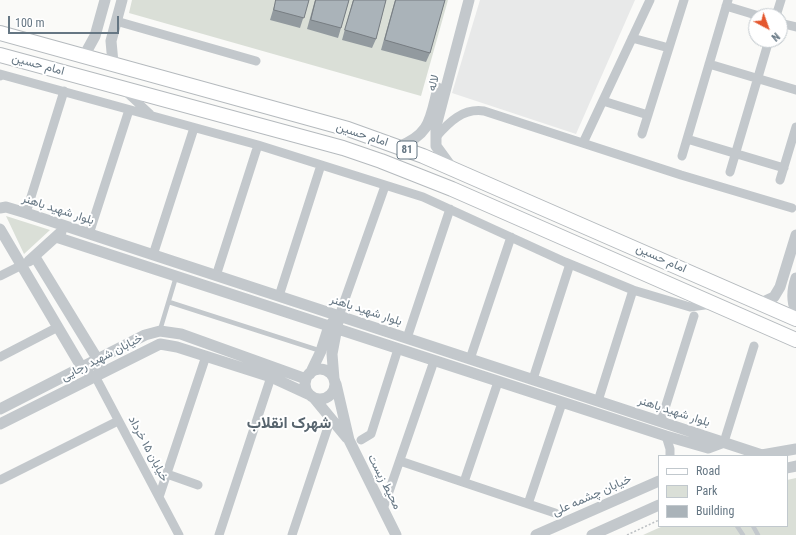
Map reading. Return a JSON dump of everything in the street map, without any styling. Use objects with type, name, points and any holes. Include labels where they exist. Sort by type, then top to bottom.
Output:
[{"type":"main road","name":"امام حسین","points":[[0,33],[348,129],[452,169],[796,319]]},
{"type":"main road","name":"امام حسین","points":[[0,55],[343,148],[381,161],[459,192],[796,340]]},
{"type":"street","points":[[84,56],[96,36],[105,0]]},
{"type":"street","points":[[113,63],[111,41],[122,0]]},
{"type":"street","name":"لاله","points":[[425,131],[461,0]]},
{"type":"street","name":"لاله","points":[[452,169],[436,146],[436,137],[438,120],[469,0]]},
{"type":"street","points":[[583,143],[650,0]]},
{"type":"street","points":[[642,134],[684,0]]},
{"type":"street","points":[[682,156],[727,3],[748,12]]},
{"type":"street","points":[[116,21],[256,61]]},
{"type":"street","points":[[96,36],[103,42],[111,41]]},
{"type":"street","points":[[632,38],[669,48]]},
{"type":"street","points":[[730,172],[767,48]]},
{"type":"street","points":[[709,64],[796,90]]},
{"type":"street","points":[[0,75],[64,91],[258,145],[423,197],[570,264],[633,290],[690,307],[714,304]]},
{"type":"street","points":[[122,88],[151,116]]},
{"type":"street","points":[[26,213],[64,91]]},
{"type":"street","points":[[603,101],[648,115]]},
{"type":"street","points":[[398,147],[411,142],[425,131],[428,137],[436,137],[456,118],[465,112],[475,109],[499,114],[583,143],[792,208]]},
{"type":"street","points":[[89,234],[130,110]]},
{"type":"street","points":[[780,180],[796,127]]},
{"type":"street","points":[[153,255],[194,128]]},
{"type":"street","points":[[687,139],[784,168]]},
{"type":"street","points":[[216,276],[258,145]]},
{"type":"street","points":[[279,296],[321,165]]},
{"type":"street","points":[[308,376],[320,369],[326,370],[335,382],[331,395],[320,400],[312,397],[306,390],[308,376],[339,316],[385,186]]},
{"type":"street","name":"بلوار شهید باهنر","points":[[0,208],[6,207],[26,213],[661,421],[759,455]]},
{"type":"street","points":[[407,338],[450,210]]},
{"type":"street","points":[[0,276],[35,257],[68,227]]},
{"type":"street","points":[[0,229],[82,368],[95,376],[98,360],[35,257]]},
{"type":"street","points":[[761,303],[774,297],[780,287],[796,235]]},
{"type":"street","name":"بلوار شهید باهنر","points":[[56,237],[666,436],[708,448],[724,442]]},
{"type":"street","points":[[470,359],[511,237]]},
{"type":"street","points":[[533,380],[570,264]]},
{"type":"street","points":[[796,278],[792,290],[793,305],[796,311]]},
{"type":"street","points":[[598,401],[633,290]]},
{"type":"street","points":[[661,421],[694,316]]},
{"type":"street","points":[[0,357],[58,328]]},
{"type":"street","name":"محیط زیست","points":[[333,328],[332,354],[335,382],[349,440]]},
{"type":"street","name":"خیابان شهید رجایی","points":[[0,409],[145,335],[160,331],[181,334],[308,376]]},
{"type":"street","name":"خیابان شهید رجایی","points":[[0,424],[160,344],[173,346],[271,377],[312,397]]},
{"type":"street","points":[[724,442],[754,346]]},
{"type":"street","points":[[361,440],[371,434],[398,349]]},
{"type":"street","points":[[159,497],[206,356]]},
{"type":"street","points":[[384,509],[434,361]]},
{"type":"street","name":"خیابان ۱۵ خرداد","points":[[95,376],[179,535]]},
{"type":"street","points":[[219,535],[271,377]]},
{"type":"street","points":[[464,482],[498,382]]},
{"type":"street","name":"محیط زیست","points":[[312,397],[349,440],[396,535]]},
{"type":"street","points":[[528,504],[562,403]]},
{"type":"street","points":[[292,535],[331,418]]},
{"type":"street","points":[[0,480],[118,420]]},
{"type":"street","points":[[666,436],[670,449],[670,455]]},
{"type":"street","points":[[759,455],[795,447]]},
{"type":"street","points":[[400,461],[555,513]]},
{"type":"street","points":[[167,474],[198,485]]},
{"type":"street","name":"خیابان چشمه علی","points":[[536,535],[658,481]]},
{"type":"street","points":[[592,535],[658,505]]},
{"type":"lane","points":[[160,331],[176,277]]},
{"type":"lane","points":[[169,302],[321,351]]},
{"type":"path","points":[[627,535],[658,520]]},
{"type":"shaded area","points":[[480,0],[635,0],[576,134],[452,93]]},
{"type":"green space","points":[[132,0],[448,0],[421,96],[129,13]]},
{"type":"green space","points":[[6,216],[50,230],[24,254]]},
{"type":"green space","points":[[796,478],[796,535],[643,535],[661,527],[788,527],[788,480]]},
{"type":"building","points":[[276,0],[309,0],[304,18],[274,10]]},
{"type":"building","points":[[316,0],[349,0],[341,28],[311,20]]},
{"type":"building","points":[[354,0],[386,0],[376,39],[345,30]]},
{"type":"building","points":[[396,0],[445,0],[430,53],[385,40]]},
{"type":"district","name":"شهرک انقلاب","points":[[289,424]]}]
